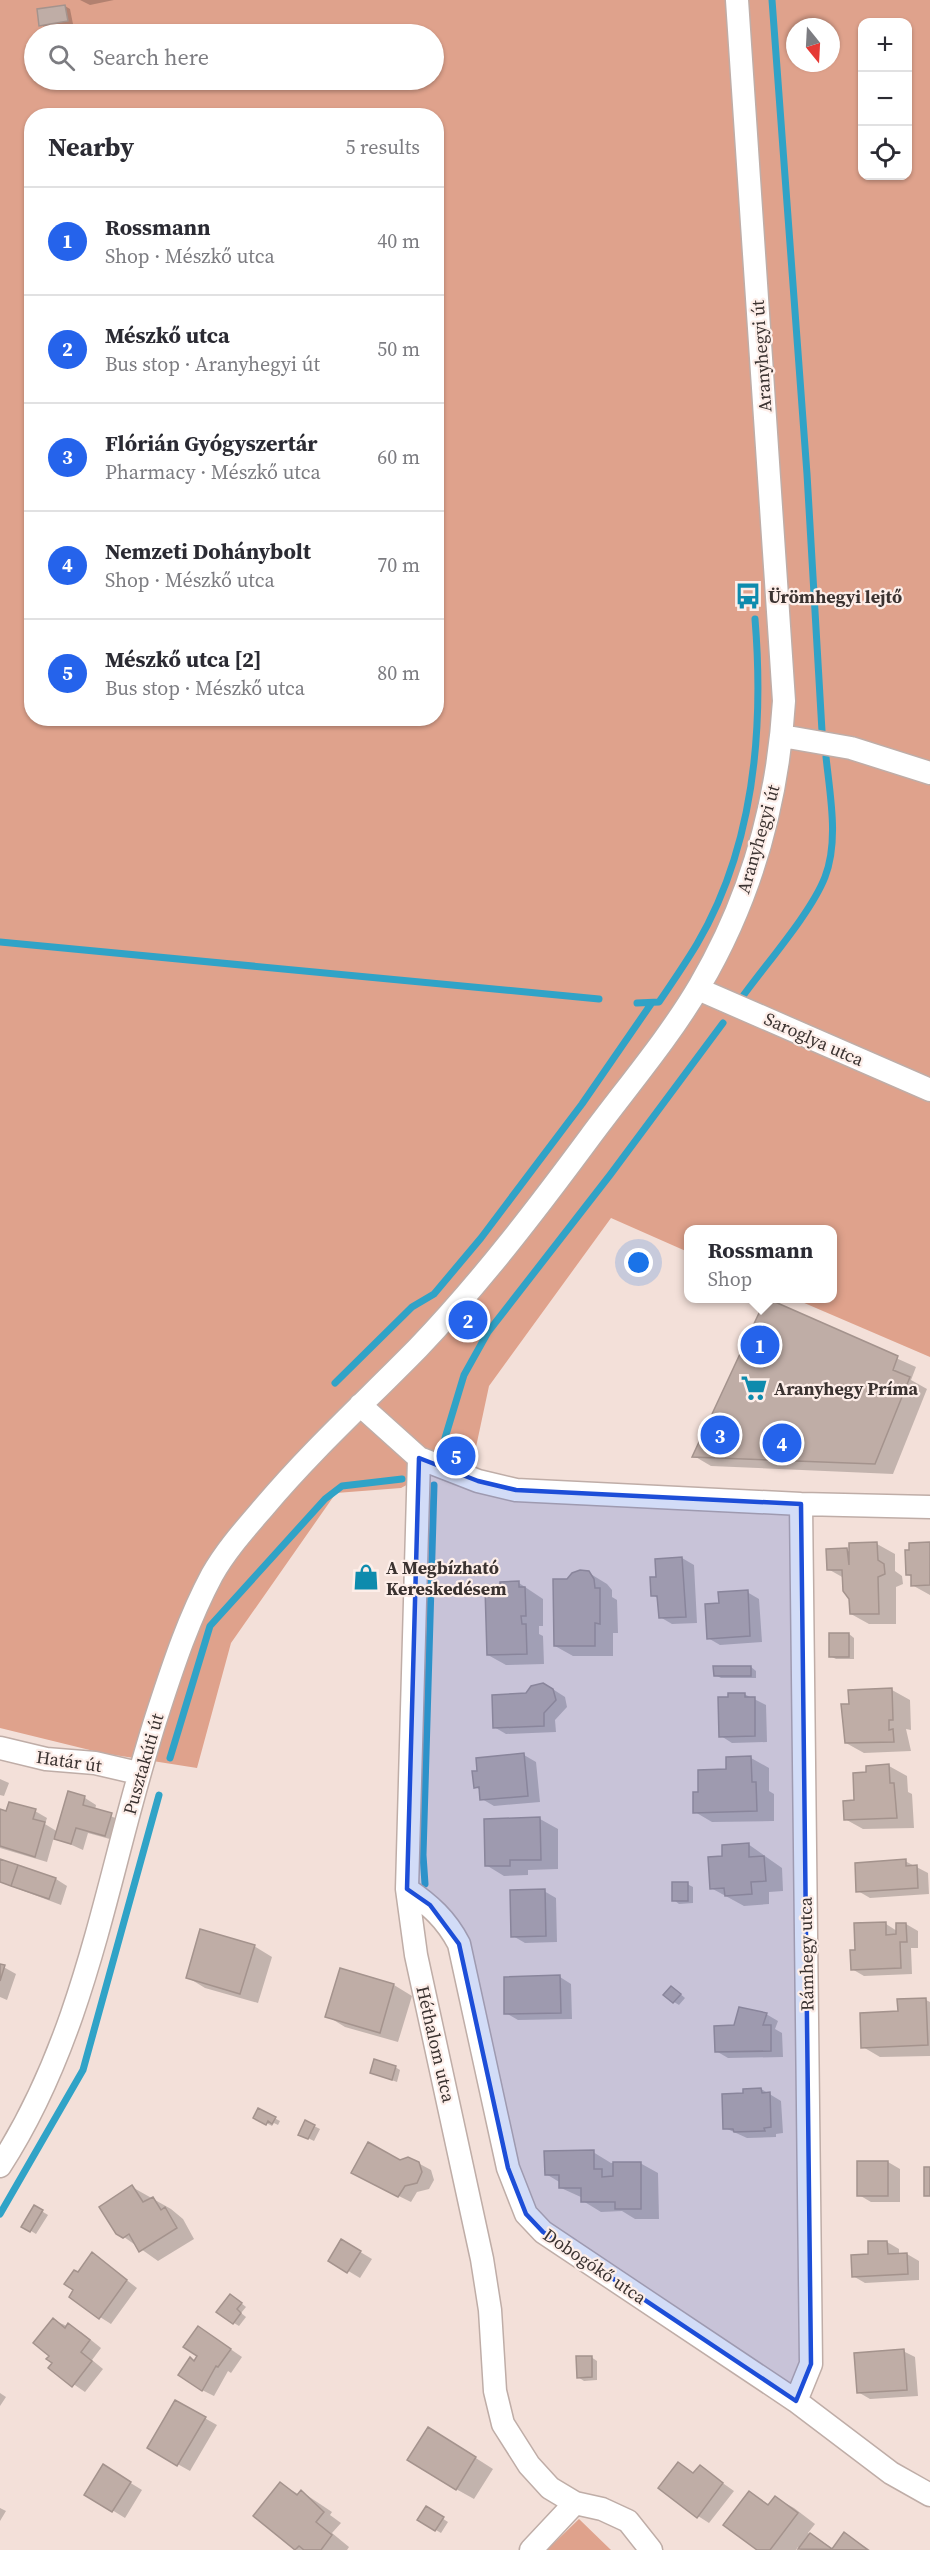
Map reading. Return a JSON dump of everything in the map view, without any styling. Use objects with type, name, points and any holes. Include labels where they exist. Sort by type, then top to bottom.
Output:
[{"type":"street","name":"Aranyhegyi út","points":[[360,1405],[467,1297],[573,1160],[698,989],[724,940],[754,863],[771,808],[782,736],[783,666],[737,0]]},
{"type":"street","points":[[782,736],[851,748],[930,773]]},
{"type":"street","name":"Saroglya utca","points":[[698,989],[930,1090]]},
{"type":"street","points":[[360,1405],[419,1458],[478,1482],[516,1490],[801,1504],[930,1507]]},
{"type":"street","name":"Pusztakúti út","points":[[0,2166],[27,2124],[55,2061],[81,1992],[138,1773],[182,1639],[215,1570],[245,1529],[296,1469],[360,1405]]},
{"type":"street","name":"Héthalom utca","points":[[419,1458],[407,1889],[416,1955],[482,2259],[490,2310],[495,2391],[503,2424],[529,2465],[550,2488],[575,2503],[602,2509],[628,2521],[651,2550]]},
{"type":"street","name":"Rámhegy utca","points":[[796,2401],[811,2364],[801,1504]]},
{"type":"street","name":"Határ út","points":[[0,1748],[46,1759],[95,1762],[138,1773]]},
{"type":"street","name":"Dobogókő utca","points":[[407,1889],[430,1905],[449,1925],[459,1944],[508,2168],[526,2214],[543,2232],[796,2401],[891,2473],[930,2495]]},
{"type":"street","points":[[531,2550],[575,2503]]},
{"type":"highlighted area","points":[[419,1458],[478,1481],[516,1490],[801,1504],[811,2364],[796,2401],[543,2232],[526,2214],[508,2168],[459,1944],[430,1905],[407,1889]]},
{"type":"shaded area","points":[[0,0],[930,0],[930,1357],[804,1303],[837,1303],[837,1225],[684,1225],[684,1250],[611,1218],[489,1386],[476,1447],[401,1488],[336,1493],[231,1643],[197,1768],[102,1753],[0,1728]]},
{"type":"shaded area","points":[[579,2519],[611,2550],[547,2550]]},
{"type":"building","points":[[65,5],[68,21],[39,24],[37,9]]},
{"type":"building","points":[[764,1303],[777,1303],[898,1356],[893,1370],[910,1377],[875,1464],[692,1457]]},
{"type":"building","points":[[877,1542],[878,1560],[884,1564],[885,1574],[878,1577],[879,1614],[850,1614],[849,1599],[843,1591],[842,1570],[827,1570],[826,1549],[847,1548],[849,1565],[849,1543]]},
{"type":"building","points":[[930,1542],[930,1585],[911,1586],[911,1575],[906,1575],[905,1550],[909,1550],[909,1543]]},
{"type":"building","points":[[682,1557],[686,1617],[659,1618],[657,1596],[651,1596],[650,1577],[656,1577],[655,1559]]},
{"type":"building","points":[[580,1570],[589,1571],[594,1579],[595,1588],[600,1588],[600,1624],[595,1623],[595,1646],[554,1646],[553,1579],[567,1579],[572,1573]]},
{"type":"building","points":[[519,1581],[519,1587],[525,1587],[526,1616],[521,1616],[522,1624],[526,1624],[527,1654],[487,1655],[485,1588],[500,1587],[500,1582]]},
{"type":"building","points":[[748,1590],[750,1636],[707,1639],[705,1604],[719,1603],[718,1592]]},
{"type":"building","points":[[829,1633],[849,1633],[849,1657],[829,1657]]},
{"type":"building","points":[[713,1666],[751,1666],[751,1676],[714,1676]]},
{"type":"building","points":[[543,1683],[553,1689],[556,1700],[544,1713],[544,1726],[493,1728],[492,1695],[526,1693],[531,1686]]},
{"type":"building","points":[[892,1688],[893,1720],[889,1720],[889,1730],[893,1729],[894,1742],[845,1743],[841,1704],[849,1704],[848,1690]]},
{"type":"building","points":[[728,1693],[745,1693],[745,1697],[755,1697],[755,1736],[719,1737],[718,1697],[728,1697]]},
{"type":"building","points":[[524,1753],[528,1796],[480,1800],[479,1787],[474,1788],[472,1771],[477,1771],[476,1758]]},
{"type":"building","points":[[751,1756],[752,1782],[756,1782],[757,1811],[693,1813],[693,1792],[698,1792],[698,1770],[726,1769],[726,1757]]},
{"type":"building","points":[[889,1764],[890,1783],[894,1783],[897,1818],[844,1820],[843,1801],[854,1800],[853,1773],[866,1772],[866,1766]]},
{"type":"building","points":[[68,1791],[85,1796],[83,1805],[112,1813],[105,1836],[76,1828],[71,1844],[54,1839]]},
{"type":"building","points":[[9,1802],[36,1809],[33,1819],[45,1822],[35,1857],[0,1846],[0,1809],[6,1811]]},
{"type":"building","points":[[540,1817],[541,1860],[510,1860],[510,1866],[485,1866],[484,1819]]},
{"type":"building","points":[[749,1843],[749,1857],[764,1856],[766,1881],[751,1882],[752,1894],[725,1896],[724,1888],[710,1889],[708,1857],[722,1856],[722,1845]]},
{"type":"building","points":[[0,1859],[18,1865],[11,1886],[0,1882]]},
{"type":"building","points":[[906,1859],[906,1866],[917,1865],[918,1888],[856,1892],[855,1863]]},
{"type":"building","points":[[18,1865],[56,1878],[49,1899],[11,1886]]},
{"type":"building","points":[[672,1882],[688,1882],[688,1901],[672,1901]]},
{"type":"building","points":[[545,1889],[546,1936],[511,1937],[510,1890]]},
{"type":"building","points":[[886,1922],[886,1935],[896,1934],[896,1923],[906,1923],[907,1942],[900,1942],[901,1968],[851,1970],[850,1950],[855,1950],[854,1923]]},
{"type":"building","points":[[200,1929],[255,1945],[240,1994],[186,1978]]},
{"type":"building","points":[[0,1964],[5,1965],[0,1981]]},
{"type":"building","points":[[340,1968],[394,1984],[380,2033],[325,2017]]},
{"type":"building","points":[[560,1975],[561,2013],[504,2014],[504,1977]]},
{"type":"building","points":[[671,1986],[681,1994],[673,2003],[663,1995]]},
{"type":"building","points":[[926,1998],[928,2045],[861,2048],[860,2013],[898,2011],[897,1999]]},
{"type":"building","points":[[739,2007],[767,2013],[763,2025],[771,2025],[771,2051],[715,2052],[714,2026],[734,2025]]},
{"type":"building","points":[[374,2059],[396,2066],[392,2080],[370,2073]]},
{"type":"building","points":[[761,2088],[762,2093],[770,2092],[771,2127],[764,2128],[765,2131],[734,2132],[733,2129],[723,2129],[722,2094],[743,2093],[743,2089]]},
{"type":"building","points":[[258,2108],[276,2117],[272,2124],[268,2121],[266,2125],[253,2118]]},
{"type":"building","points":[[305,2120],[315,2125],[308,2139],[298,2135]]},
{"type":"building","points":[[368,2142],[400,2160],[408,2157],[419,2162],[422,2172],[417,2183],[405,2186],[398,2197],[351,2173]]},
{"type":"building","points":[[594,2150],[594,2169],[602,2169],[602,2177],[613,2176],[613,2162],[641,2162],[641,2209],[615,2209],[615,2202],[581,2202],[581,2188],[559,2188],[559,2175],[545,2175],[544,2151]]},
{"type":"building","points":[[857,2161],[888,2161],[888,2196],[857,2196]]},
{"type":"building","points":[[924,2167],[930,2167],[930,2196],[924,2196]]},
{"type":"building","points":[[132,2185],[143,2202],[153,2197],[161,2210],[165,2207],[177,2228],[139,2252],[129,2234],[123,2238],[116,2234],[99,2207]]},
{"type":"building","points":[[34,2205],[43,2210],[30,2232],[21,2227]]},
{"type":"building","points":[[341,2239],[361,2251],[347,2273],[328,2261]]},
{"type":"building","points":[[868,2241],[887,2241],[888,2254],[907,2253],[908,2274],[852,2277],[851,2255],[868,2254]]},
{"type":"building","points":[[92,2252],[127,2280],[99,2319],[69,2297],[73,2290],[64,2284],[74,2270],[78,2272]]},
{"type":"building","points":[[230,2294],[242,2303],[237,2309],[241,2313],[233,2324],[216,2312]]},
{"type":"building","points":[[53,2318],[65,2328],[68,2323],[90,2340],[81,2352],[92,2361],[72,2387],[48,2368],[52,2363],[46,2359],[49,2356],[33,2343]]},
{"type":"building","points":[[198,2326],[231,2349],[218,2367],[216,2366],[202,2391],[178,2375],[190,2357],[194,2361],[197,2356],[183,2347]]},
{"type":"building","points":[[904,2349],[907,2390],[857,2393],[854,2353]]},
{"type":"building","points":[[576,2356],[592,2356],[592,2377],[577,2378]]},
{"type":"building","points":[[175,2400],[206,2417],[177,2466],[147,2448]]},
{"type":"building","points":[[428,2427],[476,2457],[456,2490],[407,2460]]},
{"type":"building","points":[[678,2462],[693,2473],[700,2465],[723,2483],[697,2518],[658,2488]]},
{"type":"building","points":[[103,2464],[131,2482],[112,2512],[84,2495]]},
{"type":"building","points":[[280,2482],[297,2495],[301,2490],[324,2512],[316,2522],[332,2535],[321,2550],[304,2550],[299,2546],[295,2550],[253,2516]]},
{"type":"building","points":[[749,2491],[768,2505],[775,2496],[798,2513],[770,2550],[757,2550],[723,2525]]},
{"type":"building","points":[[426,2506],[444,2517],[435,2531],[417,2520]]},
{"type":"building","points":[[844,2532],[868,2550],[798,2549],[810,2533],[832,2549]]},
{"type":"waterway","points":[[772,0],[807,474],[822,731]]},
{"type":"waterway","points":[[637,1003],[659,1002],[697,944],[716,907],[731,868],[743,828],[756,745],[758,703],[755,619]]},
{"type":"waterway","points":[[743,996],[799,922],[825,877],[833,833],[826,757]]},
{"type":"waterway","points":[[0,942],[599,999]]},
{"type":"waterway","points":[[335,1383],[412,1307],[434,1294],[481,1238],[582,1104],[651,1004]]},
{"type":"waterway","points":[[445,1438],[464,1375],[488,1332],[610,1175],[723,1023]]},
{"type":"waterway","points":[[170,1758],[210,1626],[325,1499],[342,1486],[402,1479]]},
{"type":"waterway","points":[[425,1884],[423,1855],[434,1485]]},
{"type":"waterway","points":[[0,2214],[83,2070],[159,1795]]},
{"type":"place","name":"Ürömhegyi lejtő","points":[[748,596]]},
{"type":"place","name":"Mészkő utca","points":[[468,1320]]},
{"type":"place","name":"Rossmann","points":[[760,1345]]},
{"type":"place","name":"Aranyhegy Príma","points":[[754,1388]]},
{"type":"place","name":"Flórián Gyógyszertár","points":[[720,1435]]},
{"type":"place","name":"Nemzeti Dohánybolt","points":[[782,1443]]},
{"type":"place","name":"Mészkő utca [2]","points":[[456,1456]]},
{"type":"place","name":"A Megbízható Kereskedésem","points":[[366,1577]]}]
